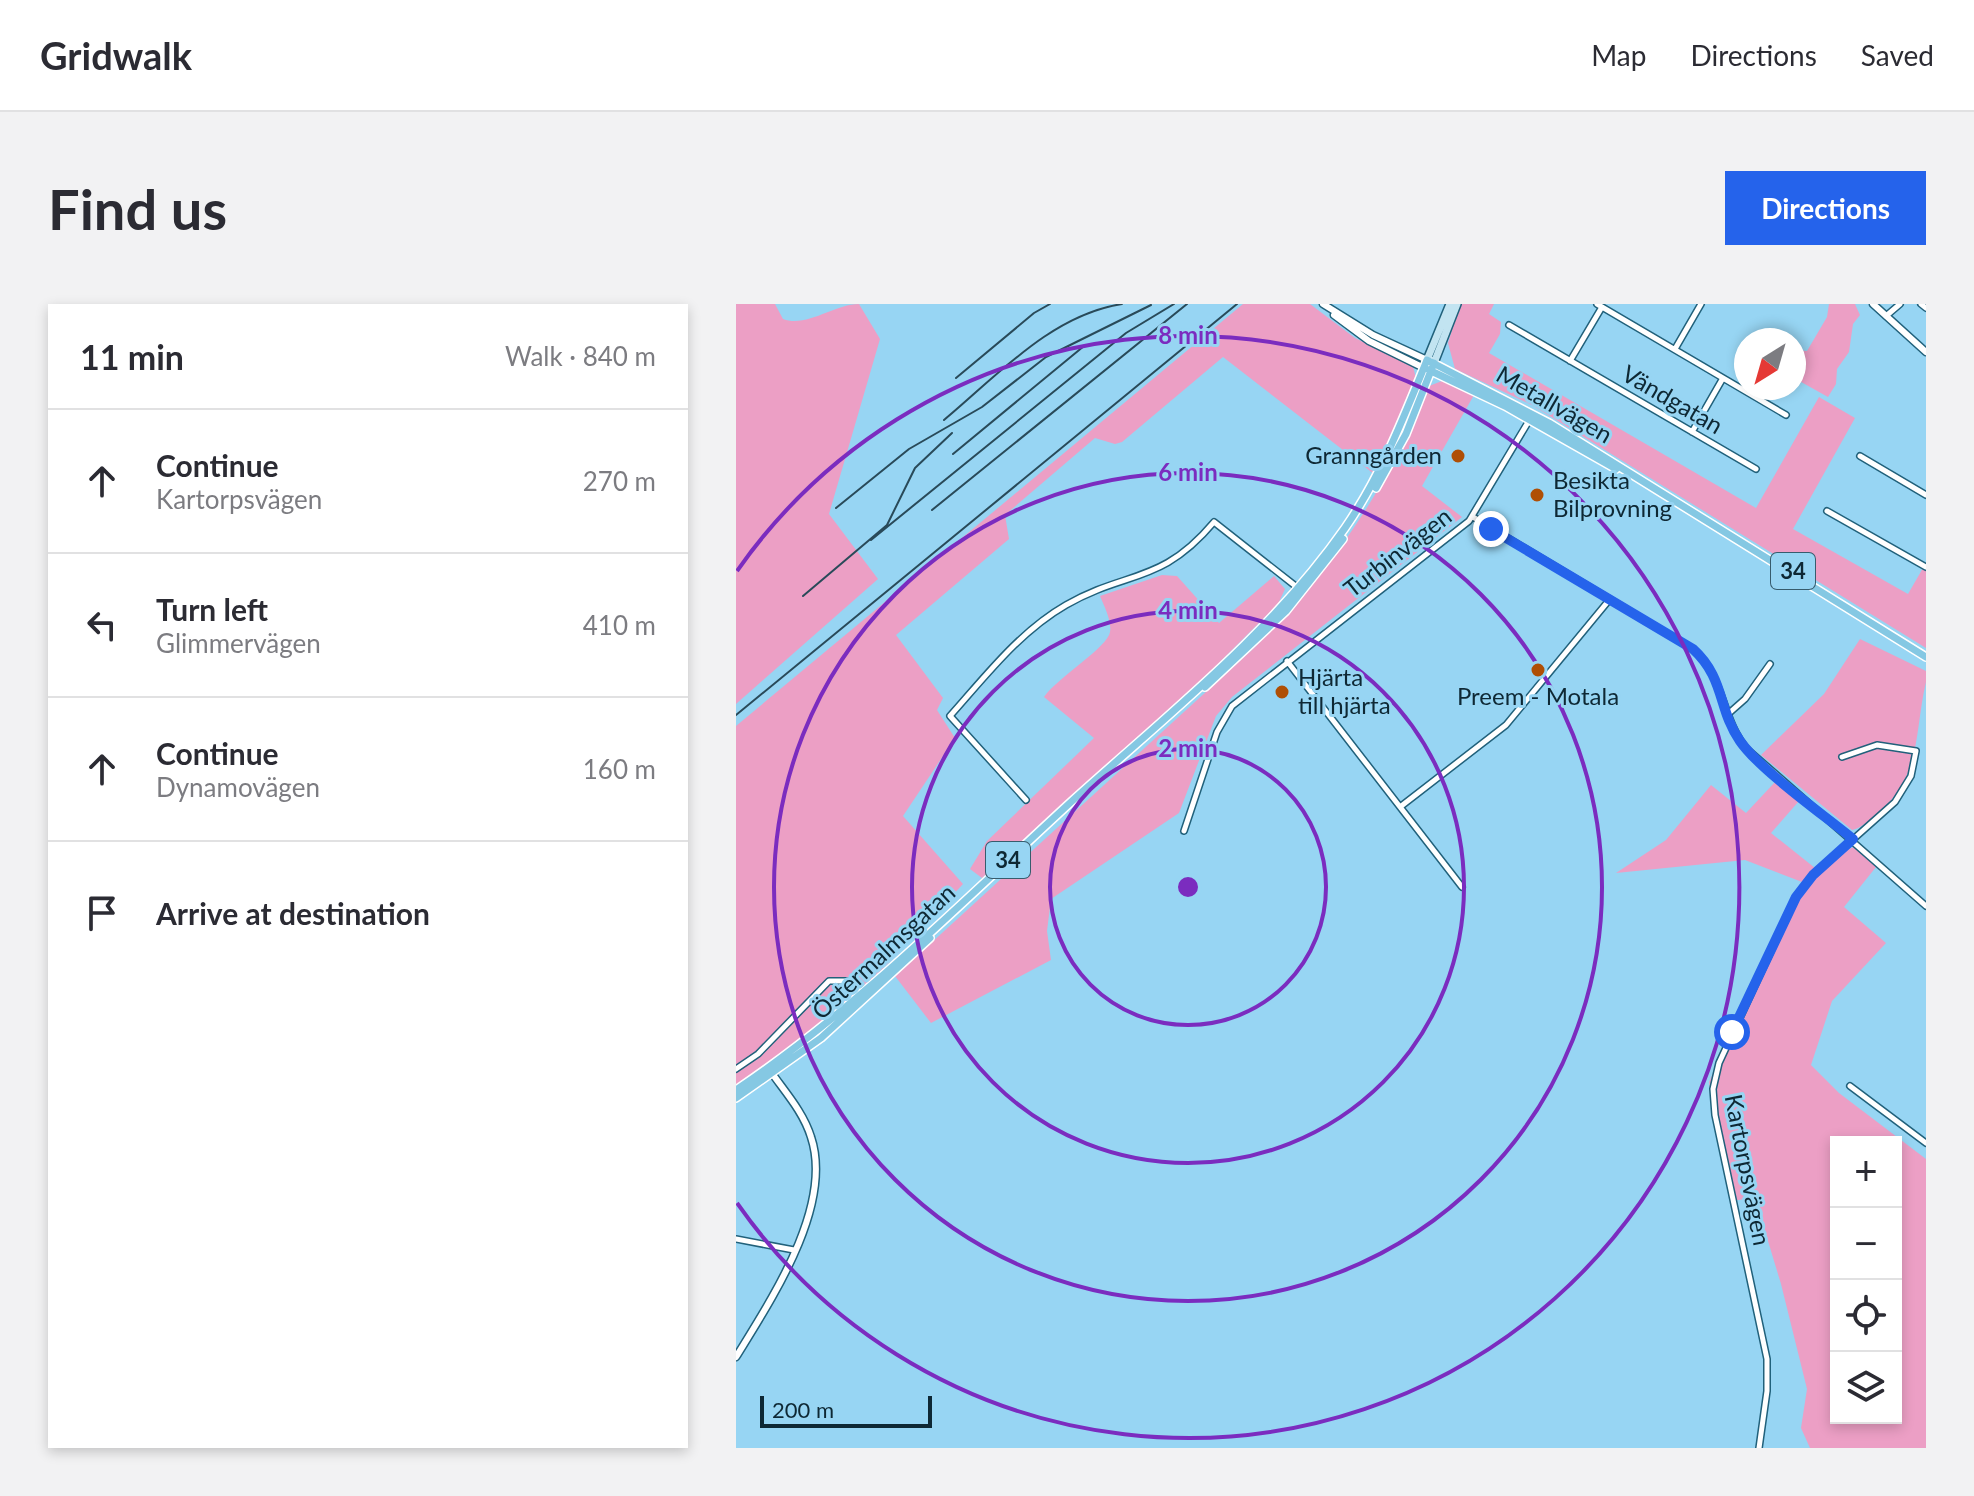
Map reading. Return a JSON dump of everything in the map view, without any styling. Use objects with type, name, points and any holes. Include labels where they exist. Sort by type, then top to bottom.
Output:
[{"type":"main road","name":"Östermalmsgatan","points":[[1429,366],[1450,304]]},
{"type":"main road","name":"Östermalmsgatan","points":[[736,1098],[864,995],[1300,590],[1374,482],[1457,304]]},
{"type":"main road","name":"Metallvägen","points":[[1429,366],[1531,417],[1836,598],[1926,657]]},
{"type":"main road","name":"Östermalmsgatan","points":[[736,1090],[771,1071]]},
{"type":"street","points":[[1675,349],[1701,304]]},
{"type":"street","points":[[1873,304],[1926,352]]},
{"type":"street","points":[[1885,317],[1900,304]]},
{"type":"street","points":[[1921,304],[1926,308]]},
{"type":"street","points":[[1324,305],[1429,366]]},
{"type":"street","points":[[1570,361],[1600,306],[1786,415]]},
{"type":"street","name":"Vändgatan","points":[[1509,325],[1756,469]]},
{"type":"street","points":[[1692,432],[1723,378]]},
{"type":"street","name":"Turbinvägen","points":[[1184,831],[1226,714],[1245,694],[1473,517],[1531,417]]},
{"type":"street","points":[[1860,456],[1926,495]]},
{"type":"street","points":[[1827,511],[1926,567]]},
{"type":"street","points":[[1473,517],[1700,655],[1717,679],[1728,714],[1747,749],[1926,906]]},
{"type":"street","points":[[1026,800],[950,716],[1000,660],[1044,620],[1088,594],[1168,566],[1190,549],[1214,522],[1300,590]]},
{"type":"street","points":[[1400,807],[1506,725],[1610,599]]},
{"type":"street","points":[[1287,661],[1462,887]]},
{"type":"street","points":[[1728,714],[1745,699],[1770,664]]},
{"type":"street","name":"Kartorpsvägen","points":[[1759,1448],[1767,1391],[1767,1359],[1715,1115],[1714,1081],[1727,1043],[1796,897],[1813,875],[1901,795],[1911,776],[1916,751],[1877,745],[1842,757]]},
{"type":"street","points":[[736,1069],[758,1054],[829,981],[847,981],[864,995]]},
{"type":"street","points":[[736,1357],[794,1250],[813,1201],[816,1158],[802,1117],[771,1071]]},
{"type":"street","points":[[1850,1086],[1926,1143]]},
{"type":"street","points":[[736,1239],[794,1250]]},
{"type":"shaded area","points":[[736,304],[775,304],[783,319],[792,321],[859,304],[880,339],[829,514],[878,579],[736,704]]},
{"type":"shaded area","points":[[1243,304],[1310,304],[1355,338],[1413,366],[1416,379],[1374,474],[1223,357],[1122,442],[1115,444],[1095,438],[1005,515],[1009,539],[896,635],[943,698],[937,710],[955,738],[903,816],[963,884],[885,966],[828,1020],[767,1067],[736,1085],[736,726]]},
{"type":"shaded area","points":[[1460,304],[1494,304],[1489,314],[1501,322],[1500,334],[1489,353],[1756,508],[1819,397],[1855,418],[1793,529],[1908,594],[1923,568],[1926,568],[1926,648],[1532,405],[1455,369],[1448,343]]},
{"type":"shaded area","points":[[1829,304],[1855,304],[1860,315],[1853,324],[1849,352],[1837,369],[1836,384],[1828,397],[1806,385],[1806,351],[1827,317]]},
{"type":"shaded area","points":[[1442,381],[1474,395],[1422,486],[1462,517],[1232,697],[1216,716],[1179,813],[1051,899],[1047,931],[1051,960],[931,1023],[895,976],[1282,619],[1355,526],[1395,459],[1429,386]]},
{"type":"shaded area","points":[[1162,575],[1177,576],[1219,623],[1274,576],[1285,589],[1278,604],[1212,670],[982,878],[970,869],[987,841],[1094,738],[1044,697],[1107,638],[1110,623],[1100,596]]},
{"type":"shaded area","points":[[1860,639],[1926,671],[1926,682],[1914,753],[1902,784],[1878,813],[1852,830],[1761,755],[1824,694]]},
{"type":"shaded area","points":[[1776,781],[1799,801],[1771,833],[1815,868],[1802,882],[1745,860],[1616,873],[1666,840],[1711,785],[1746,813]]},
{"type":"shaded area","points":[[1854,847],[1876,867],[1844,907],[1886,943],[1832,1001],[1811,1065],[1839,1093],[1896,1136],[1830,1136],[1830,1424],[1902,1424],[1902,1141],[1926,1159],[1926,1448],[1810,1448],[1801,1428],[1807,1389],[1781,1284],[1755,1198],[1730,1201],[1709,1082],[1802,885],[1836,854]]},
{"type":"railway","points":[[956,378],[1034,313],[1050,304]]},
{"type":"railway","points":[[944,420],[1048,334],[1096,310],[1122,304]]},
{"type":"railway","points":[[871,540],[1126,333],[1174,304]]},
{"type":"railway","points":[[932,510],[1187,304]]},
{"type":"railway","points":[[736,715],[1237,304]]},
{"type":"railway","points":[[836,508],[909,449],[982,407],[1046,357],[1151,305]]},
{"type":"railway","points":[[953,454],[1084,346]]},
{"type":"railway","points":[[803,596],[887,525],[915,468],[952,433]]},
{"type":"place","name":"Granngården","points":[[1458,456]]},
{"type":"place","name":"Besikta Bilprovning","points":[[1537,495]]},
{"type":"place","name":"Preem - Motala","points":[[1538,670]]},
{"type":"place","name":"Hjärta till hjärta","points":[[1282,692]]},
{"type":"route","points":[[1491,529],[1693,649],[1717,679],[1729,721],[1743,746],[1853,839],[1813,875],[1796,897],[1732,1032]]}]
